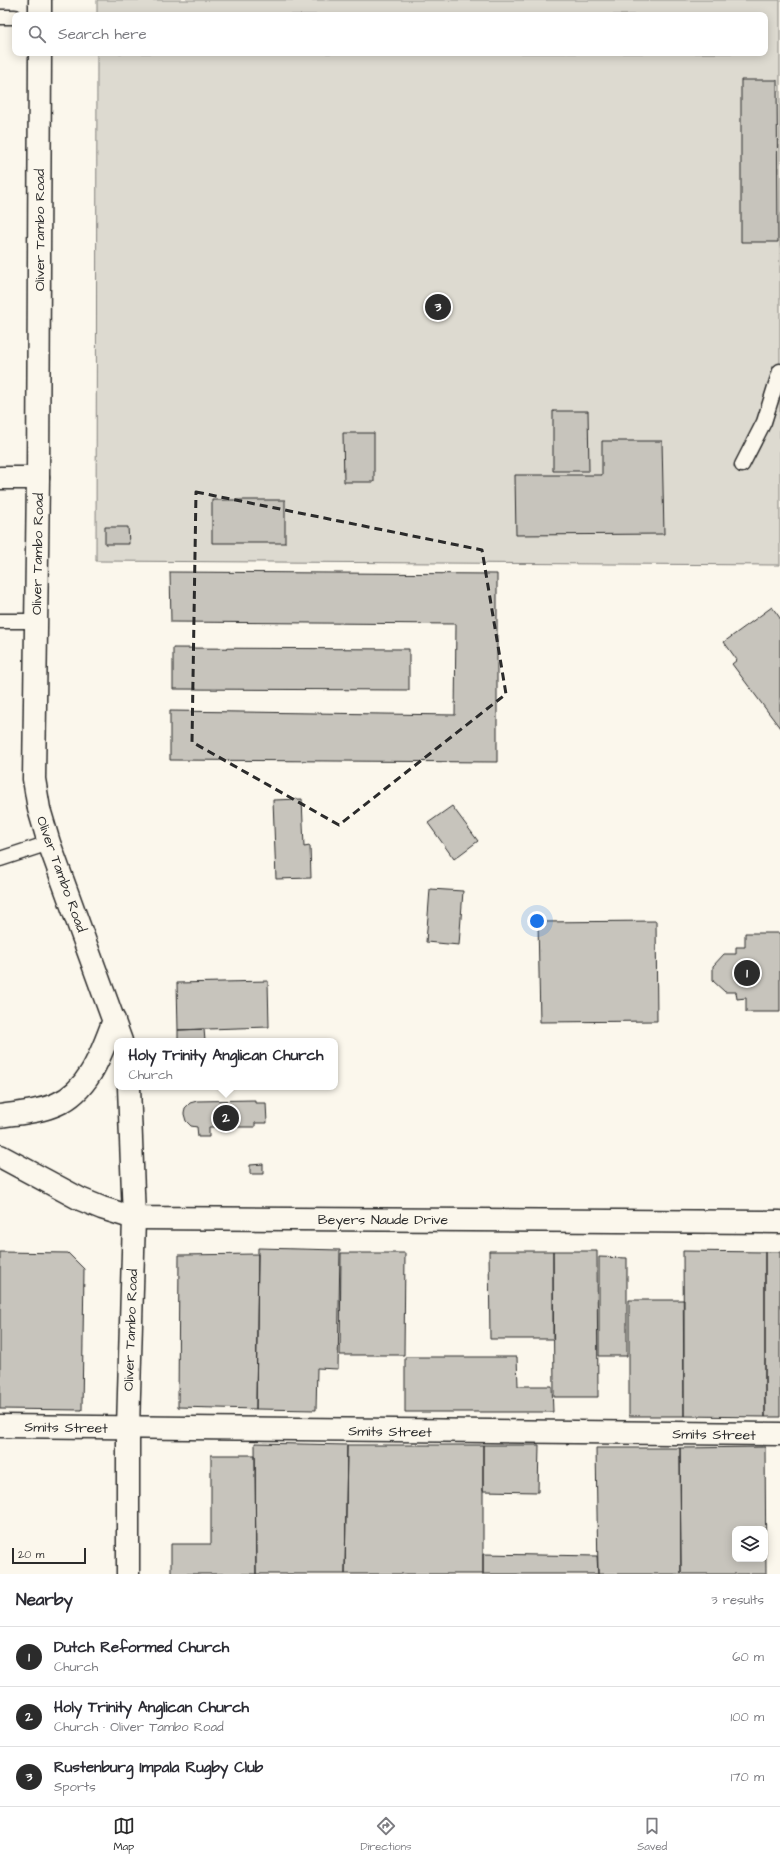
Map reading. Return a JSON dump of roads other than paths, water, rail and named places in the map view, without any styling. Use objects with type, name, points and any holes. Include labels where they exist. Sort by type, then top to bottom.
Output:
[{"type":"main road","points":[[40,0],[40,12]]},
{"type":"main road","name":"Oliver Tambo Road","points":[[40,56],[38,478],[34,779],[39,809],[49,843],[120,1038]]},
{"type":"main road","points":[[0,478],[38,478]]},
{"type":"main road","points":[[0,1116],[34,1112],[58,1104],[77,1091],[95,1067],[114,1020]]},
{"type":"main road","name":"Oliver Tambo Road","points":[[128,1574],[128,1428],[134,1218],[129,1090]]},
{"type":"main road","name":"Beyers Naude Drive","points":[[0,1156],[80,1198],[102,1208],[134,1218],[780,1222]]},
{"type":"main road","name":"Smits Street","points":[[0,1426],[780,1434]]},
{"type":"lane","points":[[0,17],[12,17]]},
{"type":"lane","points":[[742,465],[764,422],[780,371]]},
{"type":"lane","points":[[0,621],[36,621]]},
{"type":"lane","points":[[0,858],[49,843]]},
{"type":"place","name":"Rustenburg Impala Rugby Club","points":[[438,307]]},
{"type":"place","name":"Dutch Reformed Church","points":[[747,973]]},
{"type":"place","name":"Holy Trinity Anglican Church","points":[[226,1118]]}]
